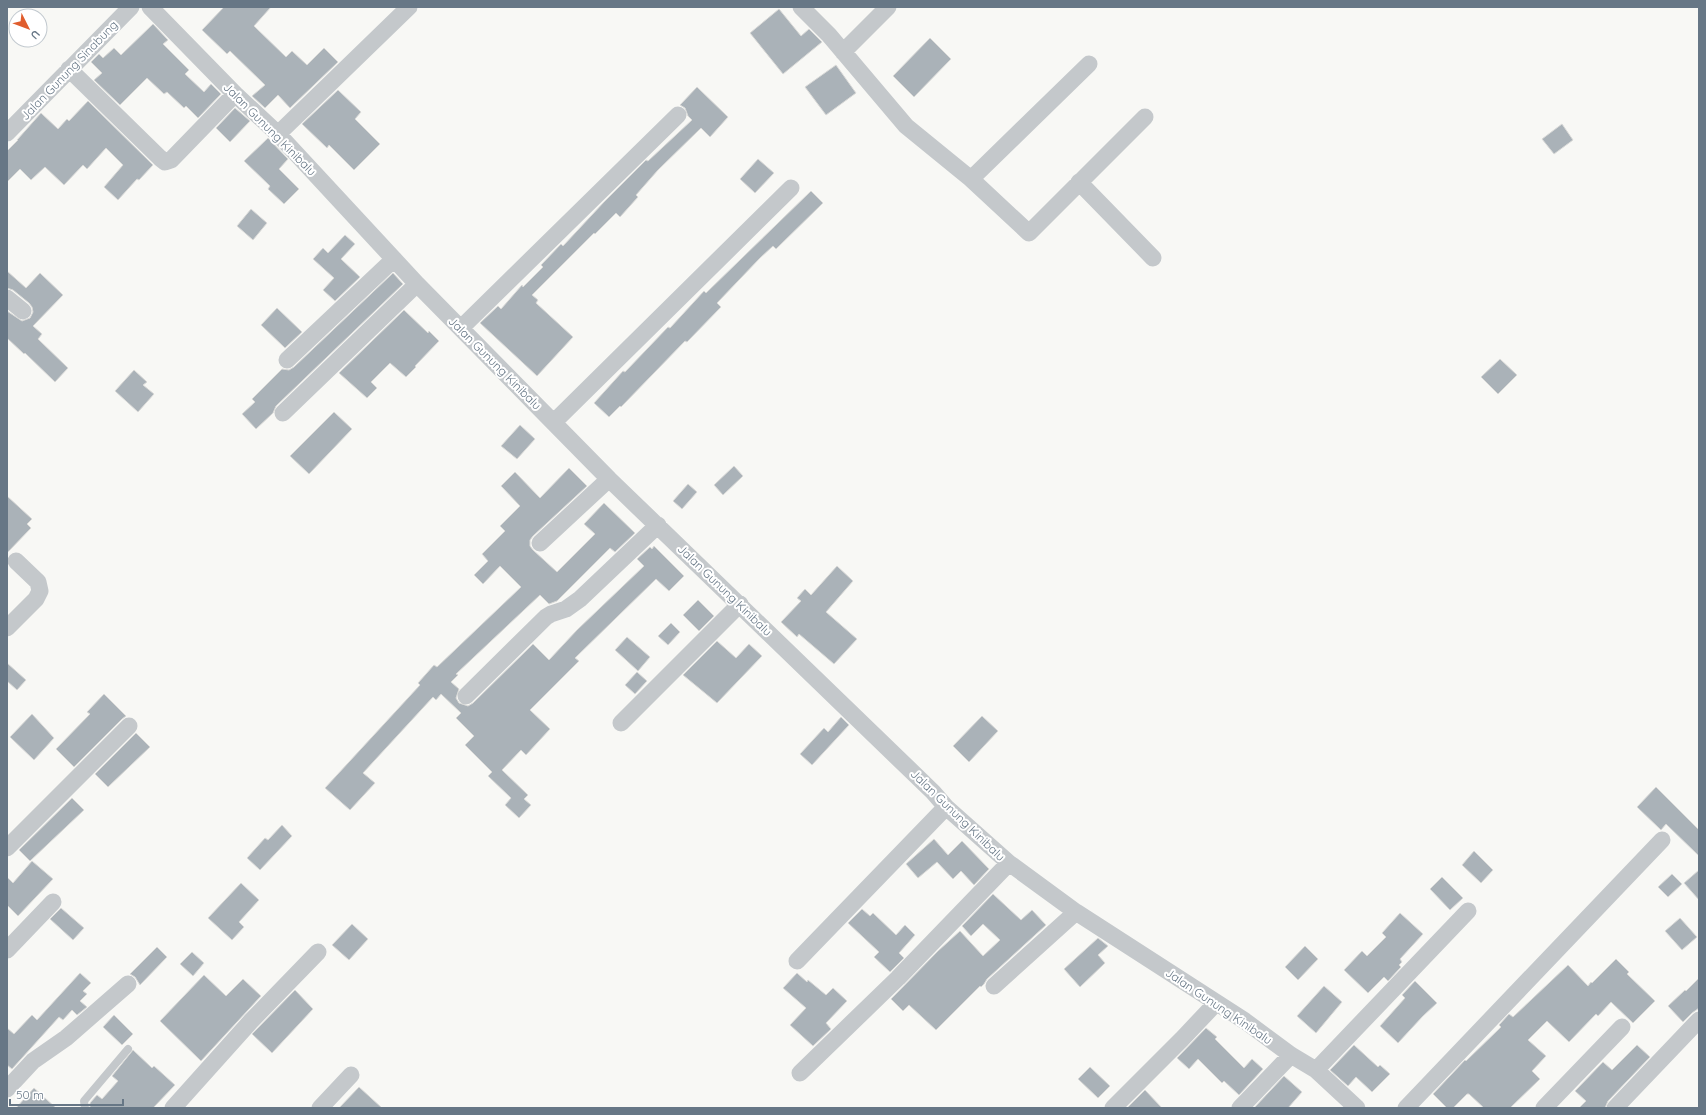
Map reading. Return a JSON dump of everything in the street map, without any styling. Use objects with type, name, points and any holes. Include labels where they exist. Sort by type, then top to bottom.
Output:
[{"type":"street","name":"Jalan Gunung Sinabung","points":[[7,133],[131,7]]},
{"type":"street","name":"Jalan Gunung Kinibalu","points":[[150,7],[235,94],[278,134],[417,284],[609,479],[740,604],[933,792],[946,807],[1008,864],[1076,912],[1244,1021],[1291,1055],[1316,1070],[1357,1108]]},
{"type":"street","points":[[278,134],[408,7]]},
{"type":"street","points":[[800,7],[829,35],[906,126],[971,179],[1029,233],[1145,117]]},
{"type":"street","points":[[843,52],[888,7]]},
{"type":"street","points":[[971,179],[1089,64]]},
{"type":"street","points":[[69,69],[165,162],[171,160],[235,94]]},
{"type":"street","points":[[461,328],[678,115]]},
{"type":"street","points":[[1079,182],[1153,258]]},
{"type":"street","points":[[554,422],[792,188]]},
{"type":"street","points":[[287,360],[394,259]]},
{"type":"street","points":[[283,413],[417,284]]},
{"type":"street","points":[[7,298],[23,311]]},
{"type":"street","points":[[540,543],[609,479]]},
{"type":"street","points":[[466,696],[546,617],[566,609],[580,599],[658,525]]},
{"type":"street","points":[[7,628],[36,598],[40,590],[38,582],[16,561]]},
{"type":"street","points":[[620,723],[740,604]]},
{"type":"street","points":[[7,848],[128,726]]},
{"type":"street","points":[[797,961],[946,807]]},
{"type":"street","points":[[1406,1108],[1662,840]]},
{"type":"street","points":[[800,1073],[904,973],[1008,864]]},
{"type":"street","points":[[7,950],[53,902]]},
{"type":"street","points":[[1316,1070],[1468,910]]},
{"type":"street","points":[[994,986],[1076,912]]},
{"type":"street","points":[[173,1108],[252,1021],[318,952]]},
{"type":"street","points":[[7,1089],[33,1061],[66,1038],[128,984]]},
{"type":"street","points":[[1113,1108],[1216,1003]]},
{"type":"street","points":[[1615,1108],[1699,1020]]},
{"type":"street","points":[[1544,1108],[1622,1027]]},
{"type":"street","points":[[1240,1108],[1291,1055]]},
{"type":"street","points":[[320,1108],[351,1075]]},
{"type":"lane","points":[[84,1108],[84,1101],[128,1049]]},
{"type":"building","points":[[224,7],[271,7],[254,26],[286,57],[292,51],[307,65],[324,48],[338,62],[290,108],[278,95],[265,108],[252,96],[265,85],[230,51],[227,54],[202,30]]},
{"type":"building","points":[[779,9],[801,36],[809,29],[822,42],[783,74],[750,33]]},
{"type":"building","points":[[153,24],[168,40],[163,44],[189,70],[185,74],[204,92],[211,84],[221,94],[198,118],[186,106],[184,108],[167,92],[164,94],[147,78],[120,105],[94,80],[102,73],[91,62],[99,54],[103,58],[114,48],[121,55]]},
{"type":"building","points":[[930,38],[951,59],[914,97],[893,76]]},
{"type":"building","points":[[836,65],[856,93],[826,115],[805,87]]},
{"type":"building","points":[[697,87],[728,117],[710,137],[701,128],[658,170],[636,195],[638,197],[620,217],[616,213],[532,295],[538,300],[536,303],[573,337],[537,376],[480,323],[498,306],[501,309],[522,285],[523,287],[543,267],[541,265],[561,244],[563,246],[646,160],[648,161],[692,120],[688,116],[685,108],[680,105]]},
{"type":"building","points":[[338,90],[361,112],[355,119],[380,144],[354,170],[329,145],[327,148],[302,124]]},
{"type":"building","points":[[88,101],[153,165],[139,180],[137,179],[118,200],[104,187],[123,165],[106,148],[87,169],[83,165],[64,185],[45,167],[31,180],[20,169],[7,182],[7,151],[41,113],[58,129],[67,119],[69,121]]},
{"type":"building","points":[[235,108],[250,121],[230,142],[216,128]]},
{"type":"building","points":[[1562,124],[1573,140],[1554,154],[1542,139]]},
{"type":"building","points":[[268,138],[288,159],[279,169],[299,189],[284,204],[268,189],[270,186],[244,161]]},
{"type":"building","points":[[758,159],[774,173],[755,193],[740,179]]},
{"type":"building","points":[[811,191],[823,203],[776,249],[773,246],[760,258],[717,303],[721,307],[687,342],[685,341],[621,407],[620,406],[609,417],[594,403],[623,371],[625,372],[668,327],[670,328],[704,291],[706,293]]},
{"type":"building","points":[[251,209],[267,223],[253,240],[237,226]]},
{"type":"building","points":[[345,235],[355,244],[341,259],[360,277],[335,301],[323,290],[334,278],[313,259],[323,248],[328,253]]},
{"type":"building","points":[[7,271],[26,288],[40,273],[63,295],[33,326],[42,334],[38,339],[68,368],[55,382],[7,338],[7,311],[22,321],[30,318],[33,312],[29,303],[13,290],[7,288]]},
{"type":"building","points":[[393,273],[403,284],[276,406],[273,413],[256,429],[242,414],[255,402],[252,399],[282,369],[289,370],[294,367]]},
{"type":"building","points":[[277,308],[302,332],[285,348],[261,325]]},
{"type":"building","points":[[404,310],[428,333],[429,331],[439,341],[406,377],[390,363],[371,382],[377,388],[367,398],[339,373]]},
{"type":"building","points":[[1500,359],[1517,375],[1498,394],[1481,377]]},
{"type":"building","points":[[134,370],[147,382],[143,385],[154,394],[138,412],[115,391]]},
{"type":"building","points":[[334,412],[352,429],[309,474],[290,456]]},
{"type":"building","points":[[520,425],[535,439],[517,459],[501,446]]},
{"type":"building","points":[[734,466],[743,476],[723,495],[714,485]]},
{"type":"building","points":[[569,468],[587,486],[533,536],[530,540],[530,546],[533,550],[557,572],[595,534],[584,524],[604,503],[635,533],[615,552],[610,548],[557,601],[549,604],[540,595],[456,674],[458,675],[451,682],[459,689],[456,698],[459,703],[468,706],[473,703],[533,644],[549,660],[577,630],[644,566],[637,559],[650,547],[652,549],[654,546],[684,576],[669,591],[656,579],[575,658],[579,661],[530,710],[550,729],[526,755],[521,750],[502,770],[528,795],[524,799],[531,805],[519,818],[505,805],[511,798],[488,776],[492,772],[465,745],[474,736],[456,718],[461,713],[441,694],[436,700],[433,697],[363,773],[375,783],[350,810],[325,788],[420,685],[418,683],[434,665],[437,667],[521,587],[500,566],[483,584],[474,575],[488,561],[482,554],[505,531],[500,526],[520,506],[501,486],[515,472],[540,498]]},
{"type":"building","points":[[688,484],[697,492],[682,509],[673,501]]},
{"type":"building","points":[[7,496],[32,519],[27,524],[31,528],[7,553]]},
{"type":"building","points":[[837,566],[853,581],[826,612],[857,639],[834,664],[799,634],[797,637],[781,622],[801,601],[797,598],[805,589],[811,595]]},
{"type":"building","points":[[698,600],[714,616],[699,631],[683,615]]},
{"type":"building","points":[[671,623],[680,632],[668,645],[658,636]]},
{"type":"building","points":[[627,637],[650,657],[638,671],[615,650]]},
{"type":"building","points":[[717,641],[736,658],[749,644],[762,656],[717,703],[683,675]]},
{"type":"building","points":[[7,663],[26,680],[17,690],[7,681]]},
{"type":"building","points":[[637,672],[647,681],[635,694],[625,685]]},
{"type":"building","points":[[104,694],[126,716],[74,767],[56,749],[90,714],[87,712]]},
{"type":"building","points":[[32,714],[54,738],[34,760],[10,737]]},
{"type":"building","points":[[982,716],[998,731],[969,762],[953,746]]},
{"type":"building","points":[[841,717],[849,725],[812,765],[800,754],[824,728],[828,732]]},
{"type":"building","points":[[136,733],[150,747],[108,787],[95,774]]},
{"type":"building","points":[[1656,787],[1699,830],[1699,856],[1666,824],[1661,830],[1637,807]]},
{"type":"building","points":[[72,798],[84,810],[30,861],[19,850]]},
{"type":"building","points":[[282,825],[292,836],[260,870],[247,858],[265,838],[268,840]]},
{"type":"building","points":[[934,839],[948,855],[962,841],[989,869],[974,885],[961,871],[953,879],[937,862],[918,878],[906,864]]},
{"type":"building","points":[[1474,851],[1493,870],[1481,883],[1462,865]]},
{"type":"building","points":[[32,861],[53,879],[18,916],[7,905],[7,877],[13,883]]},
{"type":"building","points":[[1699,870],[1699,900],[1684,883]]},
{"type":"building","points":[[1672,874],[1682,884],[1668,897],[1658,887]]},
{"type":"building","points":[[1442,877],[1463,898],[1450,910],[1430,889]]},
{"type":"building","points":[[241,883],[259,900],[239,922],[244,927],[232,940],[208,918]]},
{"type":"building","points":[[993,894],[1021,920],[1032,910],[1046,925],[987,979],[981,987],[980,986],[936,1030],[909,1005],[903,1011],[891,999],[960,931],[983,956],[1000,940],[983,924],[971,936],[962,926]]},
{"type":"building","points":[[61,908],[84,928],[73,940],[50,919]]},
{"type":"building","points":[[862,909],[870,916],[873,913],[896,935],[905,925],[915,935],[899,953],[904,958],[890,972],[874,957],[879,952],[848,923]]},
{"type":"building","points":[[1400,913],[1423,934],[1400,959],[1402,962],[1399,965],[1401,967],[1388,981],[1384,977],[1368,993],[1344,970],[1362,951],[1367,956],[1386,937],[1382,933]]},
{"type":"building","points":[[1680,918],[1697,937],[1682,950],[1665,931]]},
{"type":"building","points":[[352,924],[368,939],[349,960],[332,945]]},
{"type":"building","points":[[1098,938],[1108,946],[1098,955],[1105,963],[1080,987],[1064,969]]},
{"type":"building","points":[[1305,946],[1318,959],[1298,980],[1285,967]]},
{"type":"building","points":[[157,947],[167,957],[140,985],[135,977],[130,974]]},
{"type":"building","points":[[192,952],[204,963],[193,976],[180,964]]},
{"type":"building","points":[[1616,959],[1629,972],[1627,974],[1655,1001],[1633,1023],[1611,1002],[1598,1016],[1596,1014],[1569,1042],[1547,1021],[1528,1040],[1546,1056],[1532,1071],[1540,1079],[1510,1108],[1484,1108],[1469,1094],[1467,1094],[1453,1108],[1447,1108],[1433,1094],[1465,1060],[1466,1061],[1501,1027],[1499,1025],[1509,1014],[1513,1017],[1568,965],[1588,986]]},
{"type":"building","points":[[80,973],[91,983],[83,991],[87,994],[80,1001],[87,1007],[77,1015],[72,1010],[63,1020],[59,1017],[12,1069],[7,1065],[7,1028],[14,1034],[32,1015],[37,1020]]},
{"type":"building","points":[[797,973],[826,995],[833,988],[847,1001],[826,1023],[831,1029],[813,1046],[790,1025],[806,1008],[783,988]]},
{"type":"building","points":[[204,975],[226,996],[243,979],[261,996],[201,1061],[160,1021]]},
{"type":"building","points":[[1699,978],[1699,1008],[1683,1022],[1668,1006]]},
{"type":"building","points":[[1415,981],[1437,1003],[1398,1043],[1380,1026],[1405,998],[1402,995]]},
{"type":"building","points":[[1324,986],[1342,1002],[1316,1033],[1297,1016]]},
{"type":"building","points":[[295,990],[313,1009],[272,1053],[252,1034]]},
{"type":"building","points":[[114,1015],[133,1034],[122,1045],[103,1027]]},
{"type":"building","points":[[1206,1028],[1217,1037],[1215,1039],[1244,1068],[1252,1059],[1263,1069],[1239,1095],[1224,1081],[1222,1083],[1198,1059],[1189,1069],[1177,1058]]},
{"type":"building","points":[[1354,1045],[1378,1067],[1380,1065],[1390,1074],[1372,1092],[1356,1077],[1348,1086],[1330,1070]]},
{"type":"building","points":[[1637,1045],[1650,1057],[1608,1101],[1605,1108],[1579,1108],[1586,1101],[1575,1091],[1603,1062],[1612,1070]]},
{"type":"building","points":[[133,1050],[152,1068],[154,1066],[175,1085],[153,1108],[90,1108],[90,1103],[97,1095],[102,1099],[118,1081],[112,1076]]},
{"type":"building","points":[[1090,1067],[1110,1086],[1098,1098],[1078,1079]]},
{"type":"building","points":[[1284,1076],[1302,1092],[1288,1108],[1254,1108]]},
{"type":"building","points":[[359,1087],[382,1108],[339,1108]]},
{"type":"building","points":[[34,1088],[56,1108],[16,1108]]},
{"type":"building","points":[[1145,1090],[1162,1108],[1127,1108]]}]
